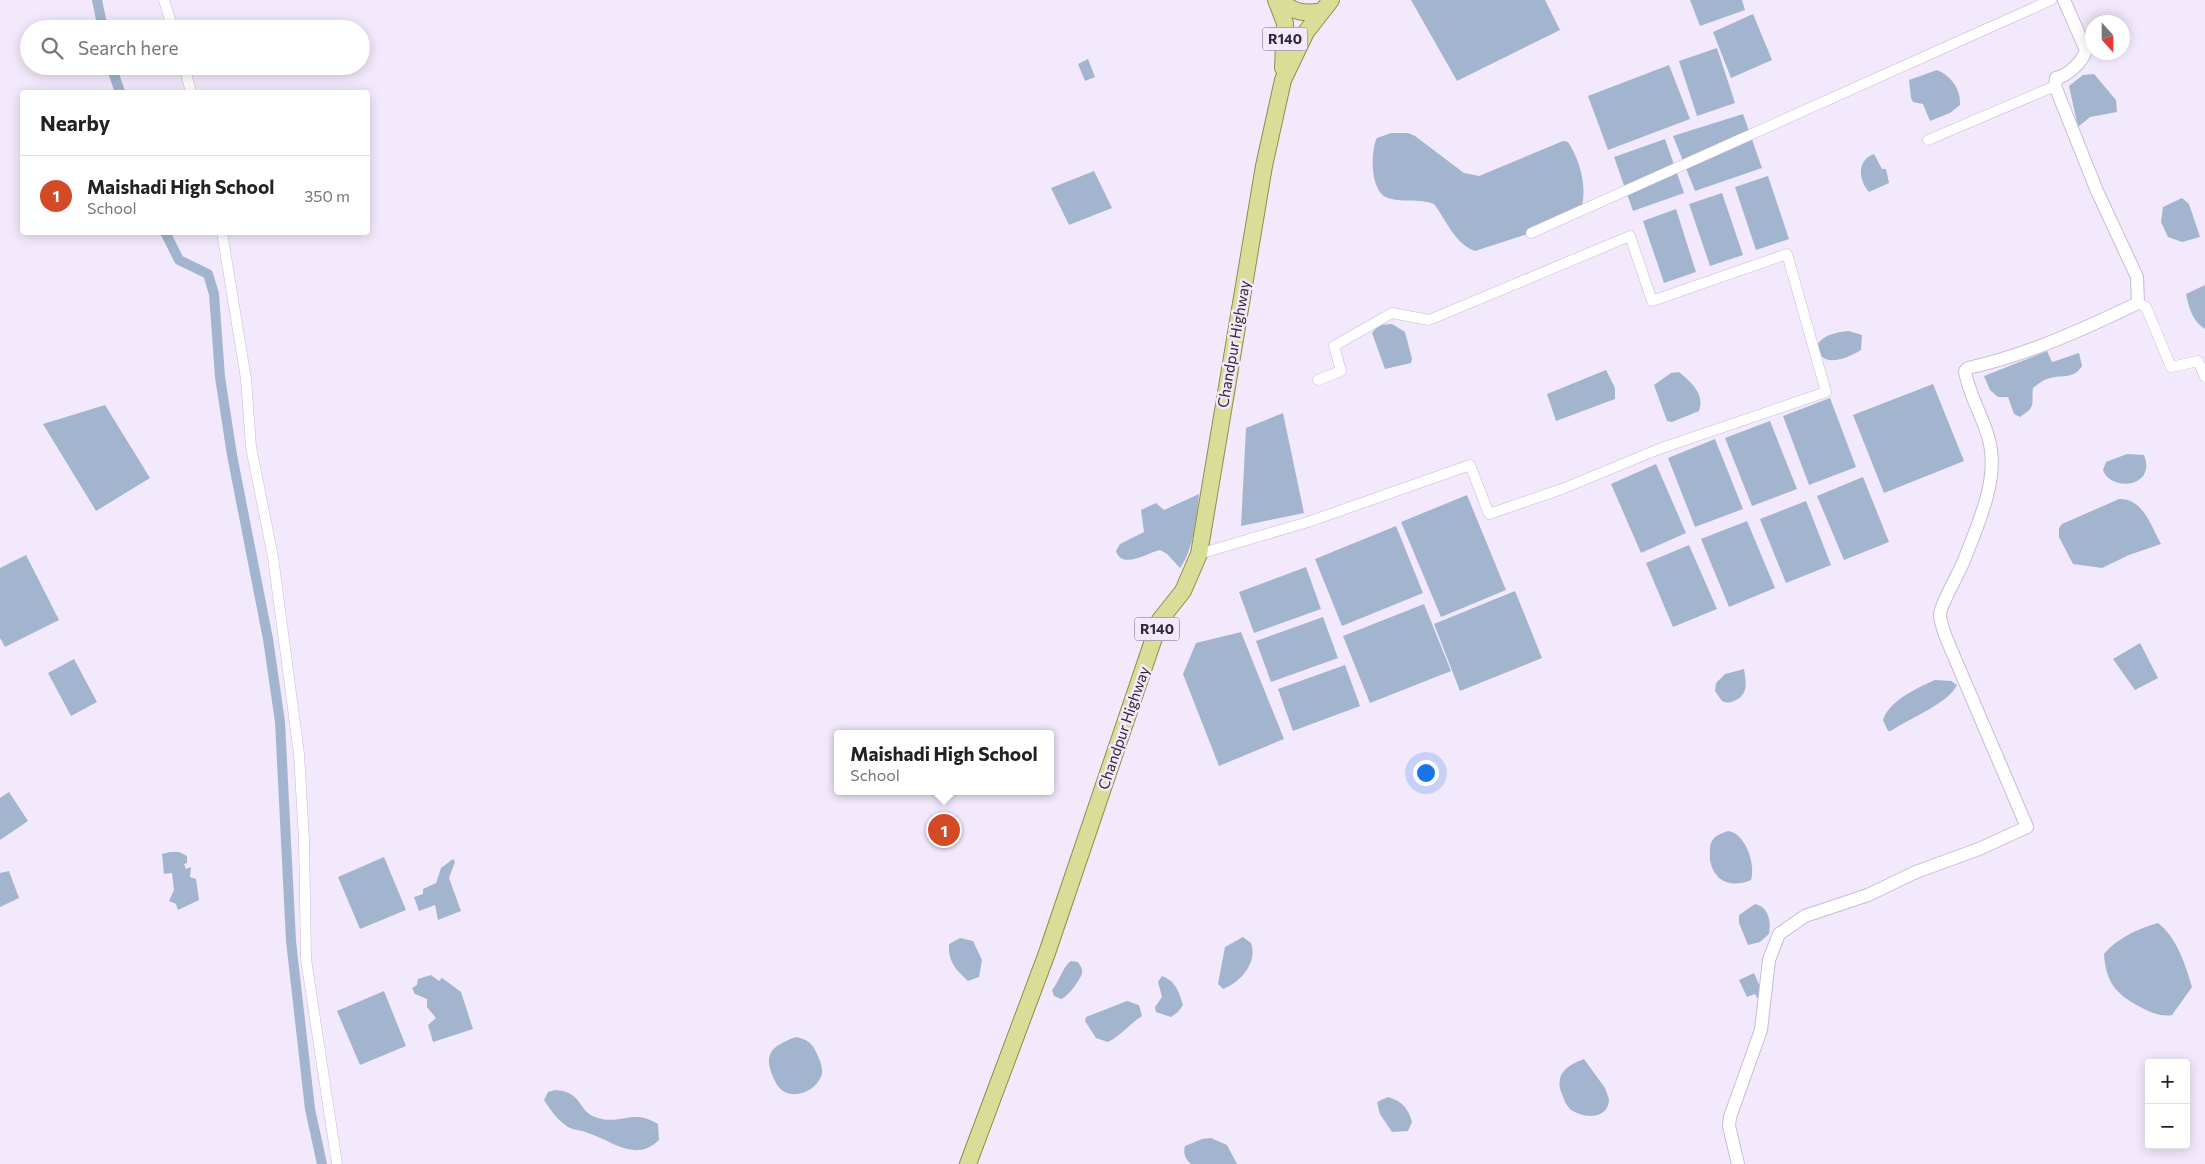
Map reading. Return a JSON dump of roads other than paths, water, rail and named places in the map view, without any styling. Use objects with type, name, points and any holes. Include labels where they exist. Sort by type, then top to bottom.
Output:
[{"type":"main road","name":"R140","points":[[1276,0],[1285,23],[1283,80]]},
{"type":"main road","name":"R140","points":[[1281,0],[1296,11],[1310,13],[1327,6]]},
{"type":"main road","name":"R140","points":[[1283,80],[1297,47],[1327,6]]},
{"type":"main road","name":"Chandpur Highway","points":[[968,1164],[1048,953],[1160,620],[1183,591],[1199,554],[1264,166],[1283,80]]},
{"type":"street","points":[[164,0],[170,20]]},
{"type":"street","points":[[1531,233],[2051,0]]},
{"type":"street","points":[[2064,0],[2086,50],[2084,56],[2070,71],[2056,78],[2056,86],[2098,191],[2137,277],[2138,303]]},
{"type":"street","points":[[186,75],[190,90]]},
{"type":"street","points":[[1928,140],[2056,86]]},
{"type":"street","points":[[222,235],[246,379],[250,447],[273,557],[299,754],[304,839],[306,959],[337,1164]]},
{"type":"street","points":[[1199,554],[1308,522],[1470,465],[1489,514],[1562,488],[1668,446],[1826,392],[1787,254],[1652,301],[1630,236],[1429,320],[1392,312],[1334,346],[1341,371],[1318,380]]},
{"type":"street","points":[[2138,303],[2146,307],[2171,367],[2198,360],[2205,376]]},
{"type":"street","points":[[1738,1164],[1729,1126],[1730,1117],[1761,1030],[1769,960],[1779,934],[1805,916],[1868,895],[1916,872],[1979,849],[2027,827],[1947,640],[1940,615],[1942,604],[1965,559],[1987,492],[1992,468],[1990,444],[1968,388],[1965,371],[1968,368],[2027,350],[2087,328],[2138,303]]},
{"type":"water","points":[[1411,0],[1545,0],[1560,30],[1457,81]]},
{"type":"water","points":[[1690,0],[1742,0],[1745,10],[1700,26]]},
{"type":"water","points":[[1753,14],[1772,60],[1731,78],[1713,32]]},
{"type":"water","points":[[1717,48],[1735,103],[1697,116],[1679,61]]},
{"type":"water","points":[[1088,59],[1095,77],[1085,81],[1078,64]]},
{"type":"water","points":[[1669,65],[1690,119],[1608,150],[1588,96]]},
{"type":"water","points":[[1937,70],[1951,79],[1957,88],[1960,105],[1950,113],[1930,121],[1923,104],[1913,102],[1909,80]]},
{"type":"water","points":[[2094,74],[2116,100],[2117,112],[2090,117],[2078,127],[2069,86],[2083,75]]},
{"type":"water","points":[[1743,114],[1762,168],[1695,191],[1673,136]]},
{"type":"water","points":[[1391,133],[1408,133],[1415,136],[1464,173],[1479,176],[1563,141],[1568,142],[1576,156],[1583,180],[1582,205],[1531,233],[1475,251],[1456,237],[1434,204],[1423,201],[1399,200],[1382,195],[1373,171],[1373,152],[1377,138]]},
{"type":"water","points":[[1665,139],[1684,193],[1633,211],[1614,157]]},
{"type":"water","points":[[1874,154],[1882,169],[1886,169],[1889,183],[1869,192],[1861,176],[1861,170],[1864,161]]},
{"type":"water","points":[[1094,171],[1112,208],[1069,225],[1051,188]]},
{"type":"water","points":[[1768,176],[1789,239],[1756,250],[1735,187]]},
{"type":"water","points":[[1722,193],[1743,255],[1710,266],[1689,204]]},
{"type":"water","points":[[2182,198],[2189,204],[2200,237],[2182,242],[2168,237],[2161,222],[2163,207]]},
{"type":"water","points":[[1676,209],[1696,272],[1664,283],[1643,221]]},
{"type":"water","points":[[2205,285],[2205,329],[2194,318],[2186,294]]},
{"type":"water","points":[[1392,324],[1405,332],[1412,359],[1411,363],[1385,369],[1372,333],[1379,325]]},
{"type":"water","points":[[1849,331],[1862,335],[1861,350],[1842,359],[1828,360],[1823,357],[1819,352],[1818,344],[1824,338],[1832,334]]},
{"type":"water","points":[[2047,351],[2052,362],[2079,353],[2082,366],[2071,375],[2045,380],[2033,388],[2032,405],[2020,417],[2014,414],[2008,397],[1998,397],[1990,390],[1984,376]]},
{"type":"water","points":[[1606,370],[1615,388],[1615,399],[1556,421],[1547,394]]},
{"type":"water","points":[[1679,372],[1696,389],[1700,405],[1699,411],[1672,422],[1667,421],[1654,385],[1671,373]]},
{"type":"water","points":[[1933,384],[1964,461],[1884,493],[1853,415]]},
{"type":"water","points":[[1830,398],[1856,467],[1809,485],[1783,416]]},
{"type":"water","points":[[105,405],[150,478],[96,511],[43,424]]},
{"type":"water","points":[[1283,413],[1304,513],[1241,526],[1246,428]]},
{"type":"water","points":[[1770,421],[1797,489],[1752,506],[1725,438]]},
{"type":"water","points":[[1715,439],[1743,509],[1695,527],[1668,458]]},
{"type":"water","points":[[2127,454],[2144,455],[2146,466],[2144,474],[2139,480],[2131,483],[2122,484],[2114,482],[2107,477],[2103,470],[2106,462]]},
{"type":"water","points":[[1656,464],[1686,533],[1641,553],[1611,484]]},
{"type":"water","points":[[1863,477],[1889,542],[1844,560],[1817,496]]},
{"type":"water","points":[[1199,494],[1196,522],[1191,543],[1180,568],[1167,554],[1160,550],[1135,559],[1129,560],[1119,557],[1116,551],[1120,544],[1144,532],[1141,510],[1156,503],[1164,510]]},
{"type":"water","points":[[1467,495],[1506,590],[1441,617],[1401,522]]},
{"type":"water","points":[[2119,499],[2134,503],[2140,508],[2150,522],[2161,544],[2129,555],[2102,568],[2073,564],[2059,537],[2059,528],[2062,524]]},
{"type":"water","points":[[1806,501],[1831,565],[1786,583],[1760,519]]},
{"type":"water","points":[[1747,521],[1775,588],[1729,607],[1701,539]]},
{"type":"water","points":[[1396,526],[1423,593],[1342,626],[1315,559]]},
{"type":"water","points":[[1689,545],[1717,609],[1673,627],[1646,563]]},
{"type":"water","points":[[26,555],[59,620],[5,647],[0,638],[0,568]]},
{"type":"water","points":[[1306,567],[1321,609],[1254,633],[1239,592]]},
{"type":"water","points":[[1515,591],[1542,658],[1460,691],[1434,624]]},
{"type":"water","points":[[1424,604],[1451,671],[1370,703],[1343,636]]},
{"type":"water","points":[[1323,617],[1338,658],[1271,682],[1256,641]]},
{"type":"water","points":[[1241,632],[1284,739],[1219,766],[1183,674],[1196,643]]},
{"type":"water","points":[[2140,643],[2158,678],[2135,690],[2113,659]]},
{"type":"water","points":[[74,659],[97,702],[71,716],[48,673]]},
{"type":"water","points":[[1345,665],[1360,706],[1293,731],[1278,689]]},
{"type":"water","points":[[1744,669],[1745,688],[1742,695],[1731,702],[1722,701],[1715,691],[1716,683],[1725,674]]},
{"type":"water","points":[[1935,680],[1951,681],[1957,685],[1953,692],[1938,704],[1888,731],[1883,720],[1892,706],[1905,696]]},
{"type":"water","points":[[9,792],[28,821],[0,840],[0,798]]},
{"type":"water","points":[[1728,831],[1734,833],[1745,844],[1751,859],[1751,880],[1738,883],[1725,882],[1720,879],[1712,868],[1710,860],[1711,843],[1717,836]]},
{"type":"water","points":[[179,852],[187,856],[187,863],[184,864],[186,869],[191,867],[190,877],[196,879],[199,900],[178,910],[176,904],[169,901],[174,890],[172,873],[164,874],[162,854]]},
{"type":"water","points":[[384,857],[406,910],[360,929],[338,877]]},
{"type":"water","points":[[453,859],[455,862],[449,878],[461,911],[438,920],[435,905],[419,911],[414,897],[423,894],[423,889],[436,883],[441,868]]},
{"type":"water","points":[[9,871],[19,898],[0,907],[0,873]]},
{"type":"water","points":[[1755,904],[1763,908],[1768,916],[1769,934],[1760,942],[1748,945],[1739,923],[1739,915]]},
{"type":"water","points":[[2158,923],[2165,929],[2175,944],[2192,987],[2172,1015],[2153,1013],[2126,998],[2110,981],[2105,964],[2104,954],[2121,939]]},
{"type":"water","points":[[1243,937],[1251,943],[1253,950],[1250,964],[1236,982],[1223,989],[1218,984],[1225,947]]},
{"type":"water","points":[[960,938],[973,941],[982,960],[979,977],[968,981],[956,969],[950,956],[949,944]]},
{"type":"water","points":[[1071,961],[1078,962],[1082,973],[1073,988],[1061,999],[1054,996],[1052,990]]},
{"type":"water","points":[[1754,973],[1764,996],[1757,998],[1755,994],[1747,997],[1739,980]]},
{"type":"water","points":[[431,975],[439,981],[442,978],[461,992],[473,1029],[433,1042],[428,1025],[436,1018],[427,1007],[427,999],[415,994],[412,988],[417,985],[418,979]]},
{"type":"water","points":[[1162,976],[1174,984],[1183,1005],[1171,1017],[1156,1012],[1155,1007],[1162,997],[1158,982]]},
{"type":"water","points":[[384,991],[406,1046],[360,1065],[337,1011]]},
{"type":"water","points":[[1127,1001],[1139,1005],[1142,1016],[1108,1042],[1096,1038],[1085,1021],[1086,1017]]},
{"type":"water","points":[[796,1037],[804,1039],[812,1045],[822,1067],[819,1081],[814,1087],[800,1094],[787,1093],[781,1089],[776,1083],[769,1065],[769,1059],[774,1049],[780,1044]]},
{"type":"water","points":[[1584,1059],[1605,1088],[1609,1099],[1605,1111],[1594,1116],[1581,1115],[1570,1109],[1561,1092],[1561,1075],[1568,1067]]},
{"type":"water","points":[[555,1090],[571,1094],[586,1111],[598,1118],[614,1120],[641,1117],[649,1119],[658,1124],[659,1140],[650,1147],[641,1150],[631,1150],[622,1148],[595,1135],[574,1130],[558,1119],[544,1100],[548,1092]]},
{"type":"water","points":[[1388,1097],[1401,1103],[1409,1113],[1412,1122],[1408,1131],[1392,1132],[1380,1114],[1377,1102]]},
{"type":"water","points":[[1211,1138],[1227,1145],[1237,1164],[1191,1164],[1189,1162],[1184,1153],[1185,1146],[1202,1139]]},
{"type":"waterway","points":[[97,0],[101,20]]},
{"type":"waterway","points":[[114,75],[119,90]]},
{"type":"waterway","points":[[166,235],[179,260],[208,274],[214,294],[220,377],[232,455],[268,639],[280,722],[291,941],[310,1109],[322,1164]]},
{"type":"place","name":"Maishadi High School","points":[[944,830]]}]
